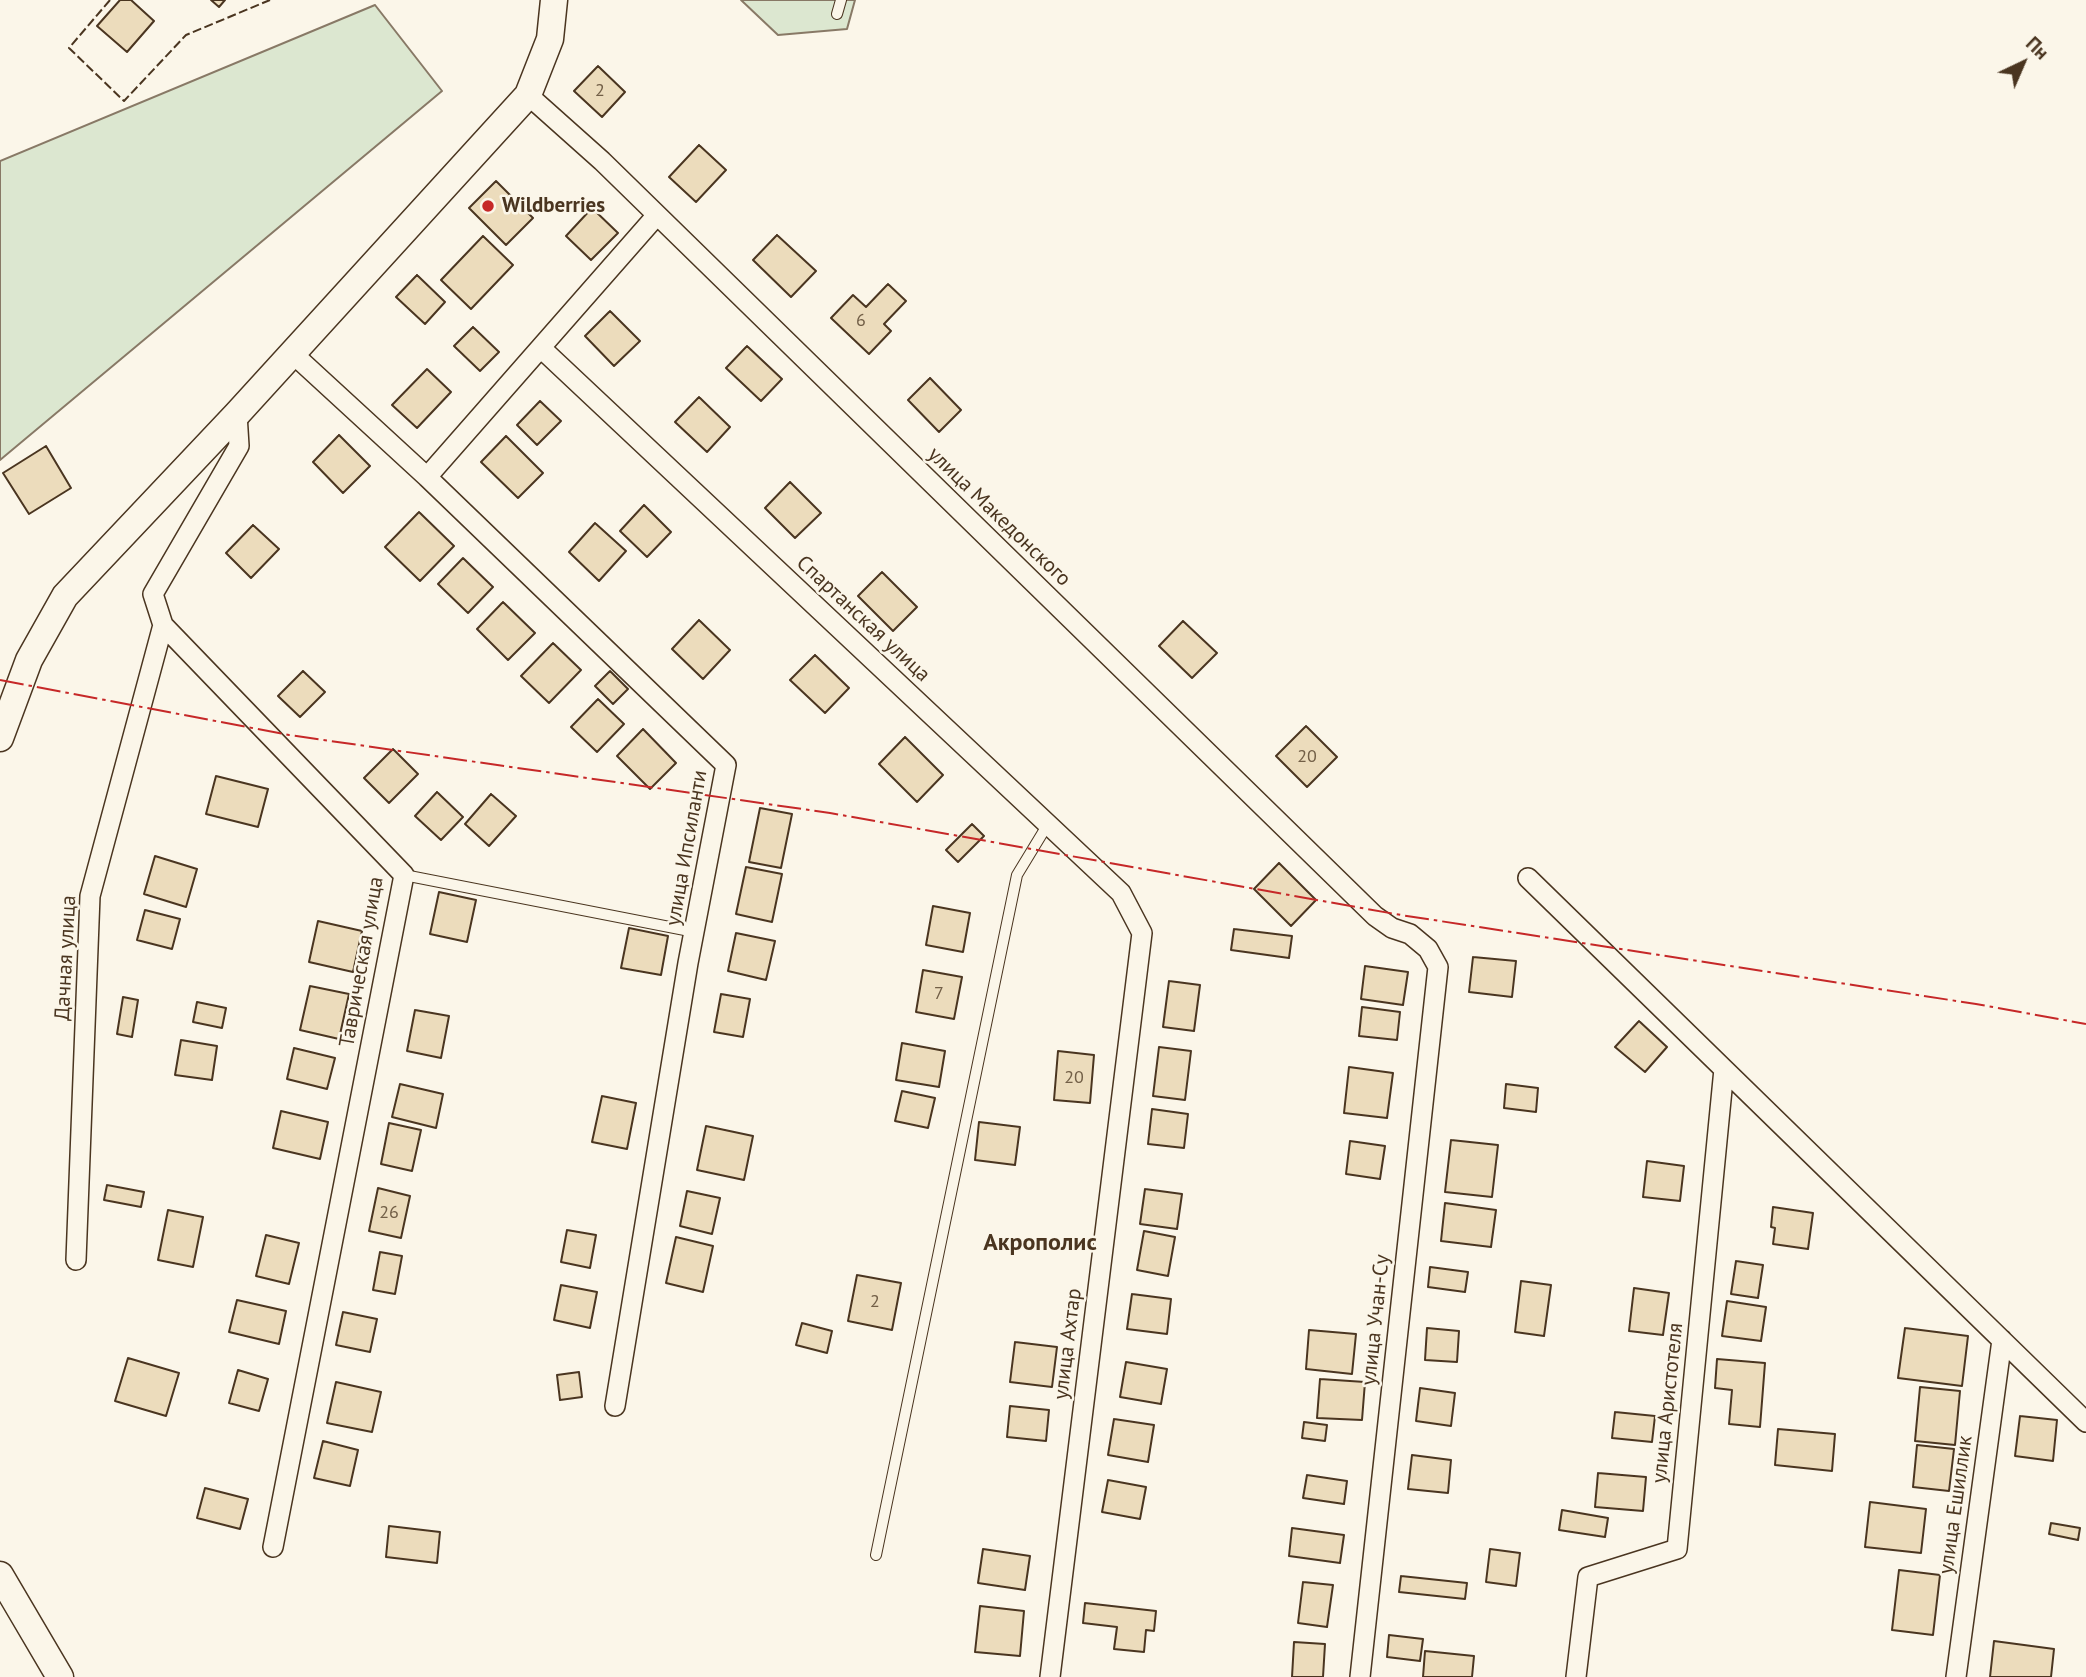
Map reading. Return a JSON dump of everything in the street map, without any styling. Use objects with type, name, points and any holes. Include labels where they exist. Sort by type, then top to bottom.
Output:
[{"type":"main road","points":[[0,738],[29,660],[65,596],[237,414],[528,95],[550,39],[554,0]]},
{"type":"main road","points":[[0,1575],[60,1677]]},
{"type":"street","name":"улица Македонского","points":[[528,95],[657,215],[1375,916],[1392,928],[1410,934],[1427,949],[1438,967]]},
{"type":"street","points":[[427,477],[657,215]]},
{"type":"street","name":"Спартанская улица","points":[[541,348],[1121,893],[1142,933]]},
{"type":"street","name":"улица Ипсиланти","points":[[291,352],[427,477],[726,765],[615,1406]]},
{"type":"street","name":"Таврическая улица","points":[[237,414],[239,446],[153,594],[163,625],[404,875],[274,1546]]},
{"type":"street","name":"Дачная улица","points":[[76,1261],[90,896],[163,625]]},
{"type":"street","points":[[1528,878],[2086,1422]]},
{"type":"street","name":"улица Ахтар","points":[[1050,1677],[1142,933]]},
{"type":"street","name":"улица Учан-Су","points":[[1360,1677],[1438,967]]},
{"type":"street","name":"улица Аристотеля","points":[[1576,1677],[1588,1577],[1677,1549],[1724,1069]]},
{"type":"street","name":"улица Ешиллик","points":[[1956,1677],[2002,1340]]},
{"type":"lane","points":[[837,14],[841,0]]},
{"type":"lane","points":[[876,1555],[1017,875],[1048,824]]},
{"type":"lane","points":[[404,875],[695,932]]},
{"type":"green space","points":[[741,0],[855,0],[847,29],[778,35]]},
{"type":"green space","points":[[375,5],[442,91],[0,460],[0,161]]},
{"type":"building","points":[[120,0],[131,0],[154,21],[127,52],[97,26]]},
{"type":"building","points":[[211,0],[225,0],[219,7]]},
{"type":"building","points":[[598,66],[625,92],[602,117],[574,91]]},
{"type":"building","points":[[699,145],[726,170],[696,202],[669,177]]},
{"type":"building","points":[[496,181],[533,218],[506,245],[469,208]]},
{"type":"building","points":[[592,208],[618,233],[591,260],[566,236]]},
{"type":"building","points":[[777,235],[816,271],[791,297],[753,260]]},
{"type":"building","points":[[483,236],[513,265],[471,309],[441,280]]},
{"type":"building","points":[[417,275],[445,302],[425,324],[396,297]]},
{"type":"building","points":[[888,284],[906,301],[884,324],[891,331],[869,354],[831,318],[853,295],[866,307]]},
{"type":"building","points":[[610,311],[640,341],[614,366],[585,336]]},
{"type":"building","points":[[473,327],[499,352],[480,371],[454,346]]},
{"type":"building","points":[[747,346],[782,379],[761,401],[726,368]]},
{"type":"building","points":[[427,369],[451,392],[417,428],[392,405]]},
{"type":"building","points":[[930,378],[961,410],[939,432],[908,400]]},
{"type":"building","points":[[699,397],[730,427],[707,452],[675,422]]},
{"type":"building","points":[[540,401],[561,421],[537,445],[517,425]]},
{"type":"building","points":[[339,435],[370,466],[343,493],[313,462]]},
{"type":"building","points":[[506,436],[543,473],[518,498],[481,462]]},
{"type":"building","points":[[46,446],[71,488],[29,514],[3,473]]},
{"type":"building","points":[[790,482],[821,513],[795,538],[765,508]]},
{"type":"building","points":[[644,505],[671,532],[647,557],[620,531]]},
{"type":"building","points":[[419,512],[454,546],[420,581],[385,547]]},
{"type":"building","points":[[595,523],[626,551],[599,581],[569,552]]},
{"type":"building","points":[[253,525],[279,549],[251,578],[226,553]]},
{"type":"building","points":[[463,558],[493,587],[468,613],[438,584]]},
{"type":"building","points":[[882,572],[917,607],[893,631],[858,596]]},
{"type":"building","points":[[503,602],[535,633],[508,660],[477,629]]},
{"type":"building","points":[[699,620],[730,650],[703,679],[672,649]]},
{"type":"building","points":[[1183,621],[1217,653],[1192,678],[1159,646]]},
{"type":"building","points":[[553,643],[581,670],[549,703],[521,676]]},
{"type":"building","points":[[815,655],[849,688],[825,713],[790,680]]},
{"type":"building","points":[[303,671],[325,692],[300,717],[278,696]]},
{"type":"building","points":[[610,671],[628,689],[613,704],[595,686]]},
{"type":"building","points":[[598,699],[624,724],[597,752],[571,727]]},
{"type":"building","points":[[1306,726],[1337,757],[1307,787],[1276,756]]},
{"type":"building","points":[[643,729],[676,763],[650,789],[617,756]]},
{"type":"building","points":[[905,737],[943,775],[917,802],[879,764]]},
{"type":"building","points":[[393,749],[418,774],[389,803],[364,778]]},
{"type":"building","points":[[216,776],[268,789],[258,827],[206,814]]},
{"type":"building","points":[[437,792],[463,817],[441,840],[415,816]]},
{"type":"building","points":[[491,794],[516,816],[489,846],[465,824]]},
{"type":"building","points":[[760,808],[792,814],[781,868],[749,862]]},
{"type":"building","points":[[972,824],[984,836],[958,862],[946,850]]},
{"type":"building","points":[[155,856],[197,869],[186,907],[144,894]]},
{"type":"building","points":[[1279,863],[1316,900],[1291,926],[1254,889]]},
{"type":"building","points":[[746,867],[782,874],[772,922],[736,914]]},
{"type":"building","points":[[439,892],[476,900],[467,942],[430,934]]},
{"type":"building","points":[[933,906],[970,913],[963,952],[926,945]]},
{"type":"building","points":[[145,910],[180,919],[172,949],[137,940]]},
{"type":"building","points":[[318,921],[362,931],[353,972],[309,962]]},
{"type":"building","points":[[629,928],[668,936],[661,975],[621,968]]},
{"type":"building","points":[[1234,929],[1292,936],[1289,958],[1231,950]]},
{"type":"building","points":[[736,933],[775,941],[766,980],[728,971]]},
{"type":"building","points":[[1473,957],[1516,961],[1512,997],[1469,992]]},
{"type":"building","points":[[1365,966],[1408,972],[1403,1005],[1361,999]]},
{"type":"building","points":[[923,970],[962,977],[954,1019],[916,1012]]},
{"type":"building","points":[[1169,981],[1200,985],[1194,1031],[1163,1027]]},
{"type":"building","points":[[310,986],[349,994],[339,1039],[300,1030]]},
{"type":"building","points":[[721,994],[750,999],[743,1037],[714,1032]]},
{"type":"building","points":[[123,997],[138,1000],[132,1037],[117,1034]]},
{"type":"building","points":[[197,1002],[226,1008],[222,1028],[193,1022]]},
{"type":"building","points":[[1362,1007],[1400,1012],[1397,1040],[1359,1036]]},
{"type":"building","points":[[415,1010],[449,1016],[441,1058],[407,1051]]},
{"type":"building","points":[[1639,1021],[1667,1047],[1645,1072],[1615,1047]]},
{"type":"building","points":[[181,1040],[217,1046],[212,1080],[175,1075]]},
{"type":"building","points":[[902,1043],[945,1051],[939,1087],[896,1080]]},
{"type":"building","points":[[1159,1047],[1191,1051],[1185,1100],[1153,1096]]},
{"type":"building","points":[[294,1048],[335,1058],[327,1089],[287,1079]]},
{"type":"building","points":[[1058,1051],[1094,1055],[1090,1103],[1054,1100]]},
{"type":"building","points":[[1349,1067],[1393,1073],[1387,1118],[1344,1113]]},
{"type":"building","points":[[400,1084],[443,1094],[436,1128],[392,1117]]},
{"type":"building","points":[[1506,1084],[1538,1088],[1536,1112],[1504,1108]]},
{"type":"building","points":[[902,1091],[935,1098],[928,1128],[895,1121]]},
{"type":"building","points":[[602,1096],[636,1103],[627,1149],[592,1142]]},
{"type":"building","points":[[1152,1109],[1188,1114],[1184,1148],[1148,1144]]},
{"type":"building","points":[[281,1111],[328,1122],[320,1159],[273,1148]]},
{"type":"building","points":[[979,1122],[1020,1127],[1015,1165],[975,1160]]},
{"type":"building","points":[[389,1123],[421,1130],[412,1171],[381,1164]]},
{"type":"building","points":[[706,1126],[753,1136],[744,1180],[697,1170]]},
{"type":"building","points":[[1451,1140],[1498,1145],[1492,1197],[1445,1192]]},
{"type":"building","points":[[1350,1141],[1385,1146],[1380,1179],[1346,1174]]},
{"type":"building","points":[[1647,1161],[1684,1166],[1680,1201],[1643,1197]]},
{"type":"building","points":[[107,1185],[144,1192],[141,1207],[104,1200]]},
{"type":"building","points":[[378,1188],[410,1196],[401,1238],[369,1231]]},
{"type":"building","points":[[1145,1189],[1182,1194],[1177,1229],[1140,1224]]},
{"type":"building","points":[[687,1191],[720,1198],[712,1234],[680,1226]]},
{"type":"building","points":[[1445,1203],[1496,1210],[1491,1247],[1441,1241]]},
{"type":"building","points":[[1773,1207],[1813,1213],[1808,1249],[1773,1244]]},
{"type":"building","points":[[168,1210],[203,1217],[193,1267],[158,1260]]},
{"type":"building","points":[[567,1230],[596,1235],[590,1268],[561,1262]]},
{"type":"building","points":[[1144,1231],[1175,1237],[1168,1276],[1137,1270]]},
{"type":"building","points":[[266,1235],[299,1243],[289,1284],[256,1276]]},
{"type":"building","points":[[676,1237],[713,1246],[703,1292],[666,1283]]},
{"type":"building","points":[[380,1252],[402,1256],[395,1294],[373,1290]]},
{"type":"building","points":[[1736,1261],[1763,1265],[1758,1298],[1731,1294]]},
{"type":"building","points":[[1430,1267],[1468,1272],[1465,1292],[1428,1287]]},
{"type":"building","points":[[857,1275],[901,1283],[892,1330],[848,1321]]},
{"type":"building","points":[[1521,1281],[1551,1285],[1544,1336],[1515,1332]]},
{"type":"building","points":[[561,1285],[597,1292],[590,1328],[554,1320]]},
{"type":"building","points":[[1634,1288],[1669,1293],[1663,1335],[1629,1331]]},
{"type":"building","points":[[1132,1294],[1171,1299],[1167,1334],[1127,1329]]},
{"type":"building","points":[[237,1300],[286,1311],[279,1344],[229,1332]]},
{"type":"building","points":[[1727,1301],[1766,1307],[1761,1341],[1722,1336]]},
{"type":"building","points":[[343,1312],[377,1319],[370,1352],[336,1345]]},
{"type":"building","points":[[802,1323],[832,1331],[827,1353],[796,1345]]},
{"type":"building","points":[[1427,1328],[1459,1331],[1457,1362],[1425,1360]]},
{"type":"building","points":[[1905,1328],[1968,1336],[1962,1386],[1898,1378]]},
{"type":"building","points":[[1309,1330],[1356,1334],[1352,1374],[1306,1369]]},
{"type":"building","points":[[1015,1342],[1057,1347],[1052,1387],[1010,1382]]},
{"type":"building","points":[[128,1358],[179,1373],[166,1416],[115,1401]]},
{"type":"building","points":[[1717,1359],[1765,1363],[1760,1427],[1729,1424],[1732,1390],[1715,1388]]},
{"type":"building","points":[[1126,1362],[1167,1369],[1161,1404],[1120,1397]]},
{"type":"building","points":[[238,1370],[268,1379],[259,1411],[229,1403]]},
{"type":"building","points":[[579,1372],[582,1397],[560,1400],[557,1375]]},
{"type":"building","points":[[1320,1379],[1365,1382],[1362,1420],[1317,1418]]},
{"type":"building","points":[[336,1382],[381,1392],[372,1432],[327,1423]]},
{"type":"building","points":[[1920,1387],[1960,1391],[1955,1445],[1915,1441]]},
{"type":"building","points":[[1420,1388],[1455,1393],[1451,1426],[1416,1421]]},
{"type":"building","points":[[1010,1406],[1049,1410],[1046,1441],[1007,1437]]},
{"type":"building","points":[[1615,1412],[1655,1416],[1652,1442],[1612,1438]]},
{"type":"building","points":[[2020,1416],[2057,1420],[2053,1461],[2015,1456]]},
{"type":"building","points":[[1114,1419],[1154,1425],[1148,1462],[1108,1455]]},
{"type":"building","points":[[1304,1422],[1327,1425],[1325,1441],[1302,1438]]},
{"type":"building","points":[[1778,1429],[1835,1434],[1832,1471],[1775,1465]]},
{"type":"building","points":[[323,1441],[358,1450],[350,1486],[314,1478]]},
{"type":"building","points":[[1917,1445],[1954,1449],[1949,1491],[1913,1487]]},
{"type":"building","points":[[1412,1455],[1451,1460],[1448,1493],[1408,1489]]},
{"type":"building","points":[[1598,1473],[1646,1477],[1643,1511],[1595,1507]]},
{"type":"building","points":[[1307,1475],[1347,1481],[1344,1504],[1303,1498]]},
{"type":"building","points":[[1108,1480],[1146,1487],[1140,1519],[1102,1512]]},
{"type":"building","points":[[205,1488],[248,1499],[240,1529],[197,1518]]},
{"type":"building","points":[[1870,1502],[1926,1509],[1921,1553],[1865,1547]]},
{"type":"building","points":[[1562,1510],[1608,1518],[1605,1537],[1559,1530]]},
{"type":"building","points":[[2051,1523],[2080,1528],[2078,1540],[2049,1534]]},
{"type":"building","points":[[389,1526],[440,1532],[437,1563],[386,1557]]},
{"type":"building","points":[[1292,1528],[1344,1535],[1340,1563],[1289,1556]]},
{"type":"building","points":[[983,1549],[1030,1556],[1025,1590],[978,1583]]},
{"type":"building","points":[[1490,1549],[1520,1553],[1516,1586],[1486,1582]]},
{"type":"building","points":[[1899,1570],[1940,1575],[1933,1635],[1892,1630]]},
{"type":"building","points":[[1401,1576],[1467,1583],[1465,1599],[1399,1592]]},
{"type":"building","points":[[1303,1582],[1333,1585],[1327,1627],[1298,1623]]},
{"type":"building","points":[[1085,1603],[1156,1611],[1154,1631],[1146,1630],[1144,1652],[1114,1649],[1117,1627],[1083,1623]]},
{"type":"building","points":[[980,1606],[1024,1611],[1020,1656],[975,1652]]},
{"type":"building","points":[[1389,1635],[1423,1639],[1420,1661],[1387,1657]]},
{"type":"building","points":[[1994,1641],[2054,1649],[2051,1677],[1990,1677]]},
{"type":"building","points":[[1294,1642],[1325,1644],[1323,1677],[1292,1677]]},
{"type":"building","points":[[1425,1651],[1474,1656],[1472,1677],[1423,1677]]},
{"type":"fence","points":[[110,0],[69,48],[124,101],[186,35],[270,0]]},
{"type":"power","points":[[0,680],[289,735],[830,813],[1401,915],[1976,1004],[2086,1024]]},
{"type":"place","name":"Wildberries","points":[[488,206]]},
{"type":"district","name":"Акрополис","points":[[1040,1243]]}]
